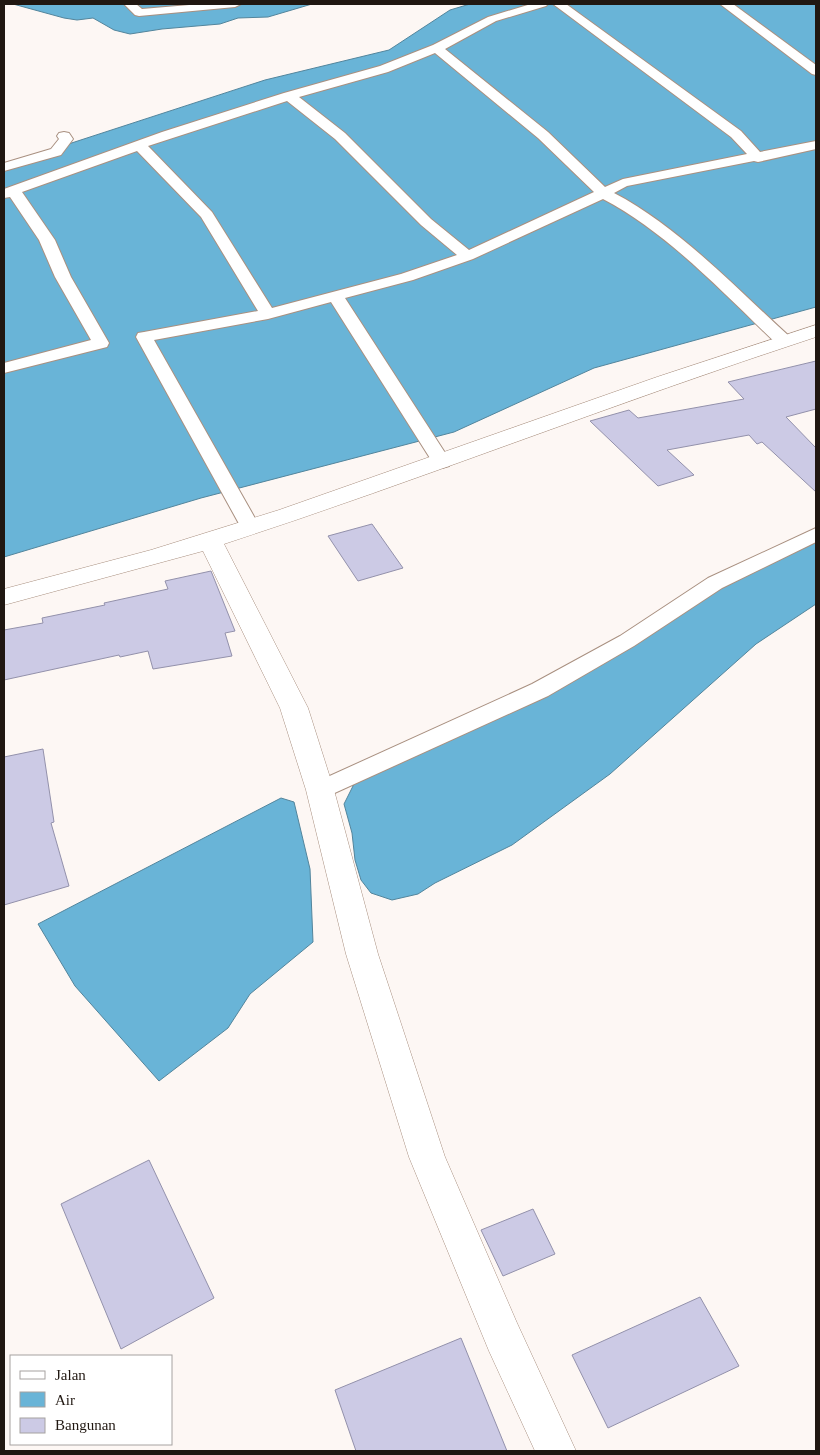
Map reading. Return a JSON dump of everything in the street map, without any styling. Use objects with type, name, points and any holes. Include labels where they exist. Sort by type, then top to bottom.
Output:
[{"type":"street","points":[[4,597],[210,541],[442,462],[608,400],[816,331]]},
{"type":"street","points":[[210,541],[294,708],[320,790],[362,954],[427,1157],[503,1337],[556,1451]]},
{"type":"lane","points":[[130,4],[139,13],[235,4]]},
{"type":"lane","points":[[4,368],[101,343],[63,277],[47,240],[9,192],[139,145],[289,96],[384,69],[437,48],[492,19],[542,4]]},
{"type":"lane","points":[[559,4],[736,134],[758,158]]},
{"type":"lane","points":[[726,4],[816,71]]},
{"type":"lane","points":[[437,48],[543,134],[603,193],[634,208],[686,251],[784,341]]},
{"type":"lane","points":[[289,96],[340,136],[426,222],[468,256]]},
{"type":"lane","points":[[4,167],[56,152],[66,139],[64,136]]},
{"type":"lane","points":[[139,145],[207,215],[268,314]]},
{"type":"lane","points":[[250,527],[144,337],[268,314],[407,277],[468,256],[623,183],[758,158],[816,145]]},
{"type":"lane","points":[[335,296],[442,462]]},
{"type":"lane","points":[[320,790],[540,690],[627,641],[715,583],[816,534]]},
{"type":"water","points":[[13,4],[312,4],[268,17],[238,18],[220,24],[130,34],[114,30],[93,18],[77,20],[64,18]]},
{"type":"water","points":[[470,4],[816,4],[816,307],[594,368],[454,432],[201,498],[4,557],[4,165],[265,80],[389,50],[450,10]]},
{"type":"water","points":[[816,539],[816,604],[756,644],[610,774],[512,845],[435,883],[418,894],[392,900],[371,893],[361,880],[344,804],[356,780],[721,587]]},
{"type":"water","points":[[281,798],[294,802],[310,869],[313,942],[250,994],[228,1028],[159,1081],[75,986],[38,924]]},
{"type":"building","points":[[816,361],[816,409],[786,417],[816,448],[816,492],[762,442],[757,444],[749,435],[667,450],[694,475],[658,486],[590,421],[629,410],[638,418],[744,399],[728,382]]},
{"type":"building","points":[[372,524],[403,568],[358,581],[328,536]]},
{"type":"building","points":[[211,571],[235,631],[225,633],[232,656],[153,669],[148,651],[120,657],[119,655],[4,680],[4,630],[43,623],[42,618],[168,589],[165,581]]},
{"type":"building","points":[[43,749],[54,822],[51,823],[69,886],[4,905],[4,757]]},
{"type":"building","points":[[149,1160],[214,1298],[121,1349],[61,1204]]},
{"type":"building","points":[[533,1209],[555,1254],[503,1276],[481,1230]]},
{"type":"building","points":[[700,1297],[739,1366],[608,1428],[572,1355]]},
{"type":"building","points":[[461,1338],[507,1451],[356,1451],[335,1390]]}]
